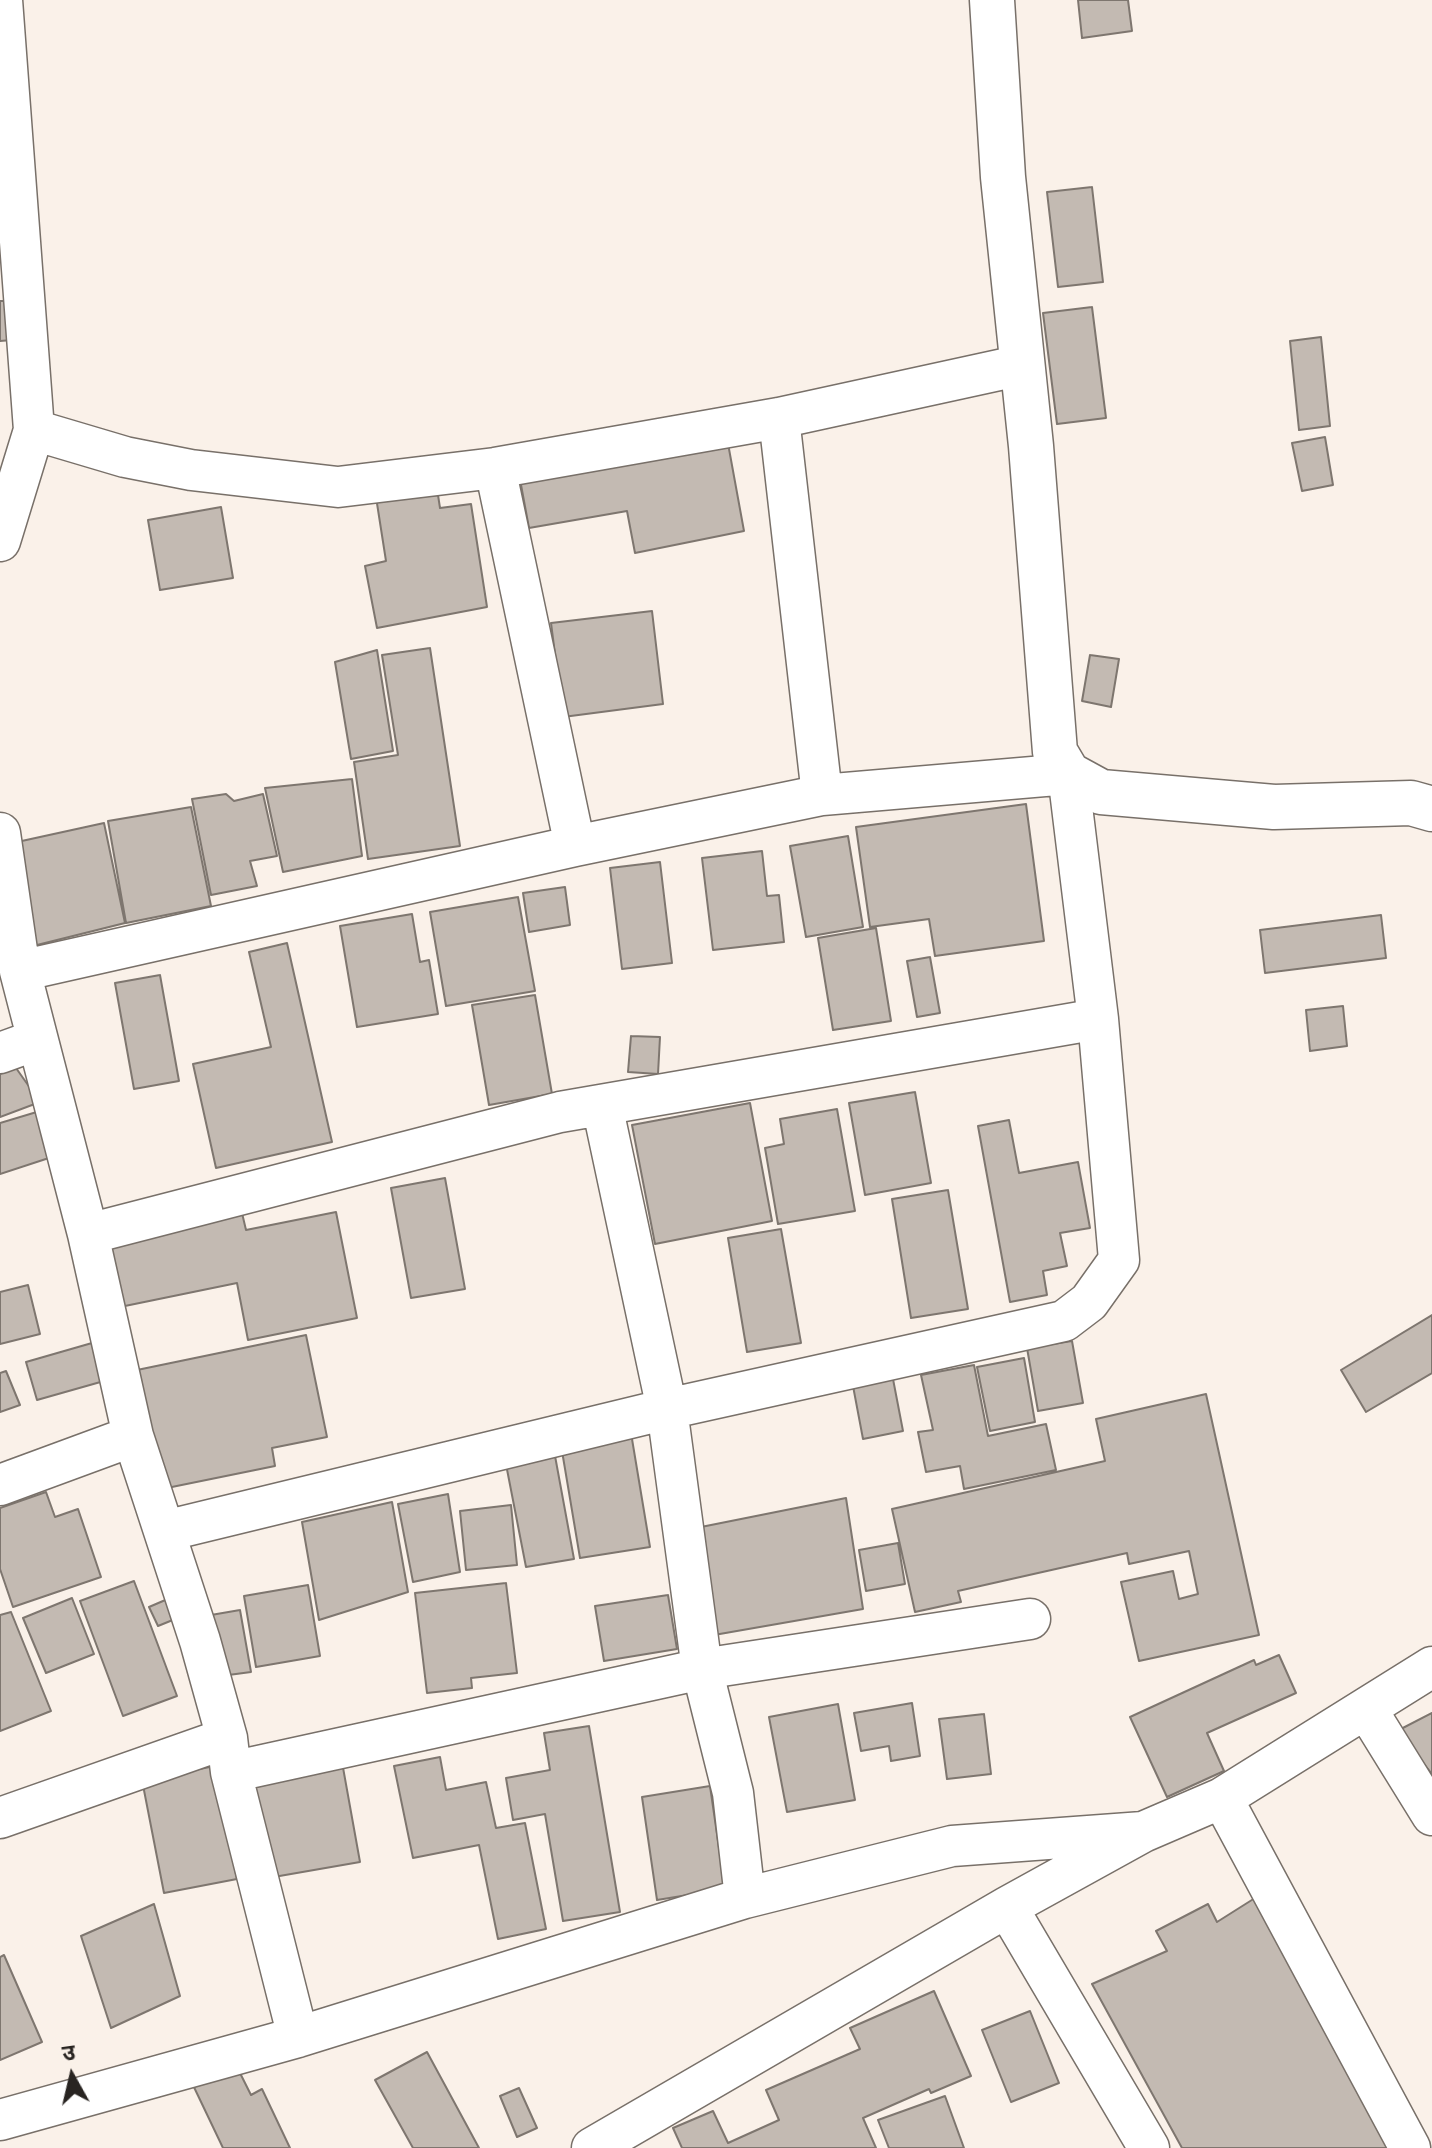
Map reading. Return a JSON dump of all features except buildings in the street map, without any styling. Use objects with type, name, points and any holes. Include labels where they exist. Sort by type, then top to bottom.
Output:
[{"type":"street","points":[[0,541],[22,413],[2,0]]},
{"type":"street","points":[[165,1531],[667,1409],[1064,1321],[1089,1302],[1119,1260],[1098,1019],[1068,774],[1055,752],[1003,177],[992,0]]},
{"type":"street","points":[[22,413],[125,457],[191,470],[338,487],[495,468],[779,418],[1022,365]]},
{"type":"street","points":[[779,418],[822,795]]},
{"type":"street","points":[[495,468],[575,846]]},
{"type":"street","points":[[20,971],[575,846],[822,795],[1068,774],[1101,792],[1274,807],[1411,803],[1432,809]]},
{"type":"street","points":[[0,833],[20,971],[18,1046],[88,1234],[133,1436],[165,1531],[229,1755],[298,2037]]},
{"type":"street","points":[[88,1234],[560,1112],[1098,1019]]},
{"type":"street","points":[[602,1105],[667,1409],[702,1669],[733,1793],[745,1898]]},
{"type":"street","points":[[0,1485],[133,1436]]},
{"type":"street","points":[[0,1818],[229,1755],[702,1669],[1030,1619]]},
{"type":"street","points":[[592,2148],[1007,1907],[1143,1832],[1222,1798],[1432,1667]]},
{"type":"street","points":[[1367,1710],[1432,1815]]},
{"type":"street","points":[[1222,1798],[1410,2148]]},
{"type":"street","points":[[0,2120],[298,2037],[745,1898],[952,1846],[1143,1832]]},
{"type":"street","points":[[1007,1907],[1149,2148]]}]
